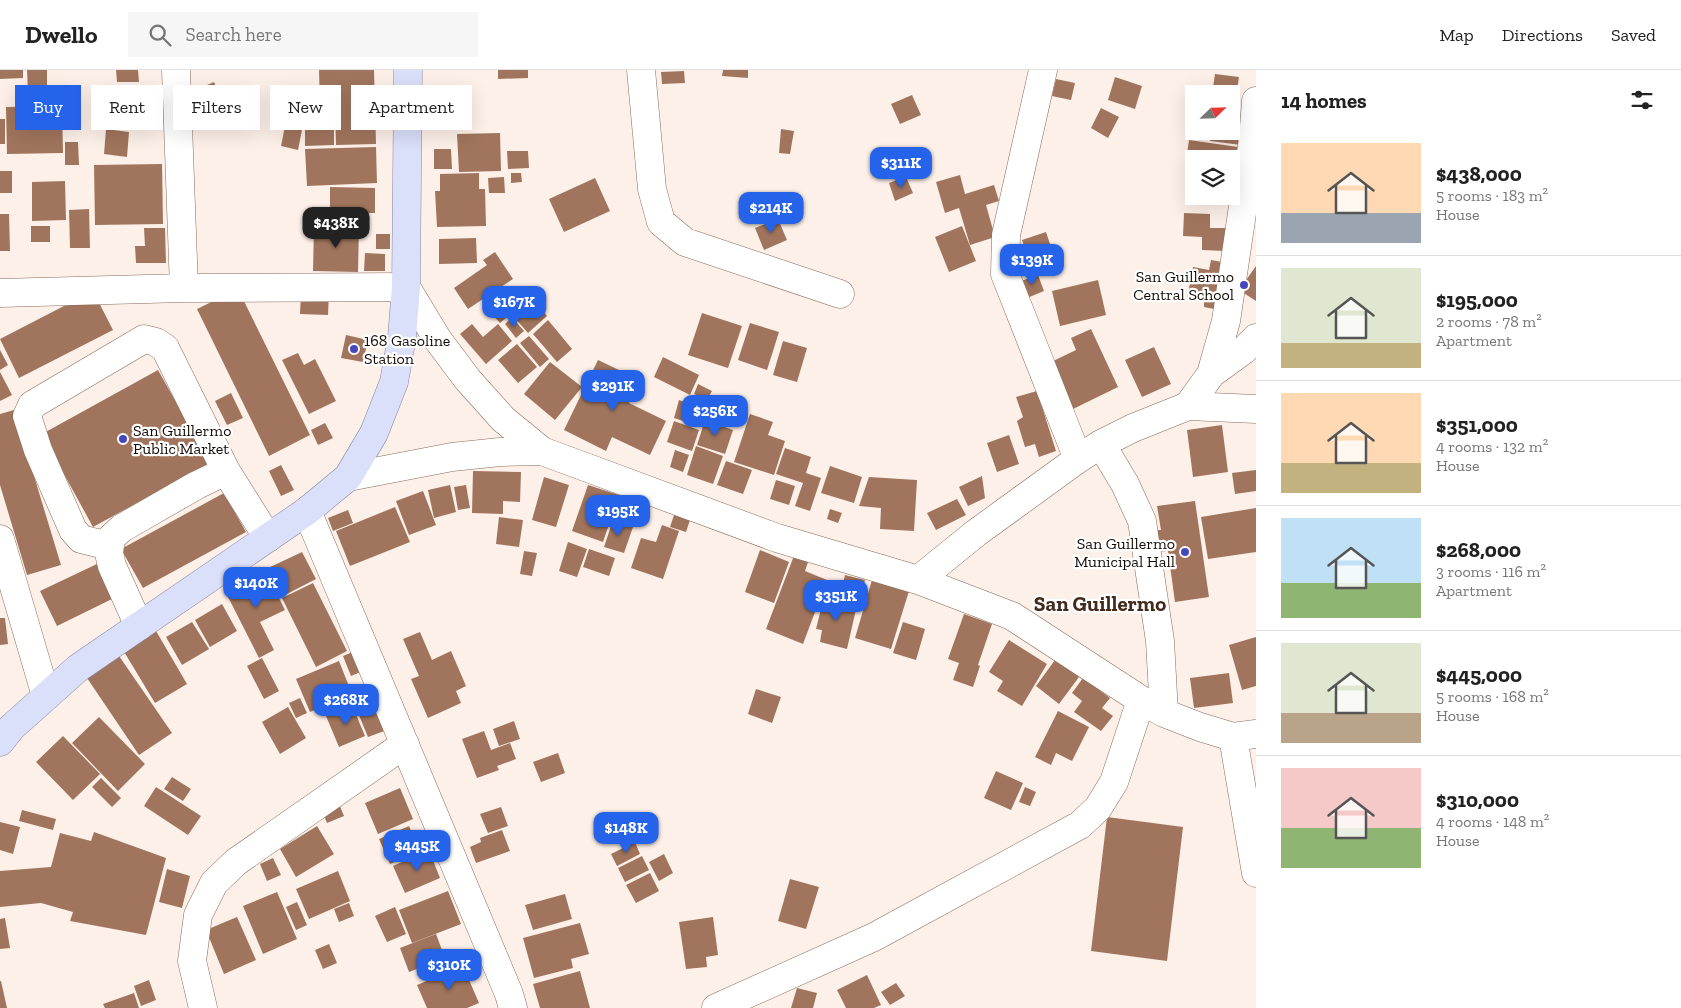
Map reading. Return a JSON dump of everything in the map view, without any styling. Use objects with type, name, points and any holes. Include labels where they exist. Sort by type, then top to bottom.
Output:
[{"type":"main road","points":[[0,742],[12,727],[78,668],[307,511],[348,477],[374,433],[394,382],[402,337],[406,287],[408,70]]},
{"type":"street","points":[[176,70],[184,288]]},
{"type":"street","points":[[641,70],[652,189],[662,222],[685,242],[840,294]]},
{"type":"street","points":[[1043,70],[1006,235],[1005,274],[1078,458]]},
{"type":"street","points":[[1211,374],[1226,321],[1253,139],[1256,101]]},
{"type":"street","points":[[0,293],[184,288],[406,287],[438,340],[468,380],[503,419],[542,451],[777,538],[918,580],[1012,616],[1153,706],[1200,727],[1244,736],[1256,873]]},
{"type":"street","points":[[1188,406],[1211,374],[1244,350],[1256,338]]},
{"type":"street","points":[[109,546],[81,539],[73,530],[38,450],[28,416],[32,405],[144,339],[156,342],[165,348],[226,471],[268,538]]},
{"type":"street","points":[[918,580],[976,533],[1078,458],[1101,444],[1133,428],[1188,406],[1256,409]]},
{"type":"street","points":[[716,1008],[874,937],[1080,825],[1098,808],[1114,782],[1153,706],[1160,641],[1142,521],[1125,484],[1101,444]]},
{"type":"street","points":[[348,477],[452,457],[500,452],[542,451]]},
{"type":"street","points":[[139,626],[112,566],[109,554],[111,538],[122,528],[197,485],[226,471]]},
{"type":"street","points":[[307,511],[509,994],[513,1008]]},
{"type":"street","points":[[0,539],[46,696]]},
{"type":"street","points":[[203,1008],[192,961],[198,914],[214,882],[236,862],[404,744]]},
{"type":"building","points":[[0,70],[23,70],[23,78],[0,79]]},
{"type":"building","points":[[27,70],[47,70],[47,85],[28,85]]},
{"type":"building","points":[[116,70],[138,70],[139,82],[117,82]]},
{"type":"building","points":[[319,70],[374,70],[374,85],[351,85],[351,130],[376,130],[376,144],[336,145],[336,130],[341,130],[341,85],[319,85]]},
{"type":"building","points":[[498,70],[528,70],[528,78],[498,79]]},
{"type":"building","points":[[723,70],[748,70],[748,78],[722,76]]},
{"type":"building","points":[[684,71],[685,83],[662,84],[661,72]]},
{"type":"building","points":[[1215,74],[1239,77],[1238,85],[1213,85]]},
{"type":"building","points":[[1115,77],[1142,86],[1135,109],[1108,100]]},
{"type":"building","points":[[1056,79],[1075,83],[1071,100],[1052,96]]},
{"type":"building","points":[[912,95],[921,115],[900,124],[891,104]]},
{"type":"building","points":[[6,107],[15,107],[15,130],[63,130],[63,153],[7,154]]},
{"type":"building","points":[[1101,108],[1119,117],[1108,138],[1091,128]]},
{"type":"building","points":[[0,119],[5,119],[5,144],[0,144]]},
{"type":"building","points":[[1240,126],[1243,127],[1241,145],[1210,141],[1240,140]]},
{"type":"building","points":[[781,129],[794,131],[790,154],[779,153]]},
{"type":"building","points":[[106,130],[129,132],[127,157],[104,154]]},
{"type":"building","points":[[284,130],[302,130],[298,150],[281,146]]},
{"type":"building","points":[[305,130],[334,130],[334,145],[305,146]]},
{"type":"building","points":[[500,133],[501,171],[459,172],[457,134]]},
{"type":"building","points":[[1189,140],[1238,147],[1238,150],[1188,150]]},
{"type":"building","points":[[65,142],[78,142],[79,165],[65,165]]},
{"type":"building","points":[[376,147],[377,183],[307,186],[305,149]]},
{"type":"building","points":[[434,149],[451,149],[452,169],[434,169]]},
{"type":"building","points":[[507,151],[528,151],[529,168],[508,169]]},
{"type":"building","points":[[162,164],[163,224],[95,225],[94,165]]},
{"type":"building","points":[[0,171],[12,171],[12,193],[0,193]]},
{"type":"building","points":[[479,173],[479,189],[485,189],[486,226],[437,227],[435,191],[440,191],[440,174]]},
{"type":"building","points":[[511,173],[521,173],[522,182],[511,183]]},
{"type":"building","points":[[960,175],[965,194],[994,185],[999,201],[986,205],[995,237],[970,245],[959,208],[945,213],[936,182]]},
{"type":"building","points":[[504,177],[505,193],[489,193],[488,178]]},
{"type":"building","points":[[906,177],[913,193],[895,201],[889,183]]},
{"type":"building","points":[[595,178],[610,211],[564,232],[549,199]]},
{"type":"building","points":[[65,181],[66,220],[32,221],[32,182]]},
{"type":"building","points":[[330,187],[375,188],[375,213],[367,213],[367,223],[330,222]]},
{"type":"building","points":[[89,209],[90,248],[70,248],[69,210]]},
{"type":"building","points":[[1184,213],[1210,214],[1210,228],[1226,228],[1225,251],[1202,250],[1202,237],[1183,236]]},
{"type":"building","points":[[0,214],[9,214],[10,251],[0,251]]},
{"type":"building","points":[[778,219],[787,240],[764,250],[755,228]]},
{"type":"building","points":[[31,226],[50,226],[50,242],[31,242]]},
{"type":"building","points":[[314,226],[359,227],[358,272],[313,271]]},
{"type":"building","points":[[962,226],[976,261],[949,272],[935,237]]},
{"type":"building","points":[[144,228],[165,228],[166,263],[136,263],[135,246],[145,246]]},
{"type":"building","points":[[1046,232],[1052,250],[1028,257],[1022,240]]},
{"type":"building","points":[[376,234],[390,234],[390,249],[376,249]]},
{"type":"building","points":[[476,238],[477,263],[439,264],[439,239]]},
{"type":"building","points":[[495,252],[513,279],[468,309],[454,288],[487,265],[483,260]]},
{"type":"building","points":[[365,253],[385,254],[385,271],[364,271]]},
{"type":"building","points":[[1211,260],[1222,262],[1214,309],[1204,307],[1204,302],[1187,299],[1193,267],[1209,270]]},
{"type":"building","points":[[1256,266],[1256,301],[1239,290]]},
{"type":"building","points":[[1038,275],[1044,291],[1027,298],[1021,281]]},
{"type":"building","points":[[1098,280],[1106,315],[1060,326],[1052,291]]},
{"type":"building","points":[[238,289],[310,435],[269,456],[197,309]]},
{"type":"building","points":[[93,291],[113,330],[19,378],[0,339]]},
{"type":"building","points":[[301,292],[329,292],[328,315],[300,314]]},
{"type":"building","points":[[502,300],[513,312],[500,323],[489,311]]},
{"type":"building","points":[[534,300],[547,316],[528,333],[514,317]]},
{"type":"building","points":[[702,313],[742,326],[728,368],[688,355]]},
{"type":"building","points":[[512,317],[524,331],[516,338],[505,324]]},
{"type":"building","points":[[548,320],[572,349],[557,362],[533,334]]},
{"type":"building","points":[[750,323],[779,332],[767,370],[738,360]]},
{"type":"building","points":[[472,324],[483,337],[498,324],[512,341],[486,364],[460,334]]},
{"type":"building","points":[[1091,329],[1118,387],[1071,410],[1049,363],[1076,350],[1071,338]]},
{"type":"building","name":"168 Gasoline Station","points":[[346,335],[368,340],[363,362],[341,358]]},
{"type":"building","points":[[529,336],[549,359],[540,367],[520,343]]},
{"type":"building","points":[[783,341],[807,348],[797,382],[773,375]]},
{"type":"building","points":[[517,344],[537,367],[518,383],[498,360]]},
{"type":"building","points":[[1154,347],[1171,384],[1142,397],[1125,360]]},
{"type":"building","points":[[0,350],[8,365],[0,370]]},
{"type":"building","points":[[298,353],[304,365],[315,359],[336,401],[309,414],[282,360]]},
{"type":"building","points":[[663,357],[699,375],[690,395],[654,377]]},
{"type":"building","points":[[598,360],[640,380],[629,403],[666,421],[650,455],[612,437],[606,451],[564,430]]},
{"type":"building","points":[[550,362],[582,387],[555,420],[524,394]]},
{"type":"building","points":[[158,370],[210,463],[93,527],[42,434]]},
{"type":"building","points":[[0,372],[12,395],[0,401]]},
{"type":"building","points":[[698,384],[712,391],[707,400],[694,394]]},
{"type":"building","points":[[1037,391],[1056,451],[1039,457],[1035,444],[1025,447],[1017,421],[1023,417],[1016,397]]},
{"type":"building","points":[[231,393],[243,418],[227,425],[215,401]]},
{"type":"building","points":[[679,400],[707,410],[701,427],[674,418]]},
{"type":"building","points":[[14,410],[61,565],[27,575],[0,485],[0,414]]},
{"type":"building","points":[[750,414],[773,422],[768,435],[785,441],[774,475],[734,462]]},
{"type":"building","points":[[705,420],[733,430],[725,454],[697,445]]},
{"type":"building","points":[[674,421],[699,430],[692,451],[667,442]]},
{"type":"building","points":[[325,423],[333,438],[318,445],[311,430]]},
{"type":"building","points":[[1222,425],[1228,472],[1193,477],[1187,430]]},
{"type":"building","points":[[1009,435],[1019,464],[997,472],[987,443]]},
{"type":"building","points":[[696,446],[723,456],[713,484],[687,475]]},
{"type":"building","points":[[785,448],[811,457],[806,473],[821,478],[810,511],[795,506],[803,483],[776,474]]},
{"type":"building","points":[[675,450],[689,455],[683,472],[670,467]]},
{"type":"building","points":[[726,461],[752,470],[743,494],[717,485]]},
{"type":"building","points":[[281,465],[294,490],[281,496],[269,471]]},
{"type":"building","points":[[830,466],[862,477],[854,503],[821,493]]},
{"type":"building","points":[[1256,470],[1256,491],[1235,494],[1232,473]]},
{"type":"building","points":[[473,471],[521,472],[520,502],[503,501],[503,514],[472,513]]},
{"type":"building","points":[[982,476],[985,498],[968,506],[959,487]]},
{"type":"building","points":[[544,477],[569,485],[556,527],[532,520]]},
{"type":"building","points":[[869,477],[917,480],[914,531],[880,529],[881,508],[859,506]]},
{"type":"building","points":[[776,480],[795,486],[789,505],[770,499]]},
{"type":"building","points":[[450,485],[456,512],[434,518],[428,490]]},
{"type":"building","points":[[466,485],[470,508],[458,510],[454,487]]},
{"type":"building","points":[[588,485],[619,495],[603,542],[572,531]]},
{"type":"building","points":[[423,491],[436,525],[409,535],[396,501]]},
{"type":"building","points":[[224,493],[246,532],[143,588],[121,549]]},
{"type":"building","points":[[620,496],[641,502],[634,524],[613,517]]},
{"type":"building","points":[[957,499],[966,515],[936,530],[927,513]]},
{"type":"building","name":"San Guillermo Municipal Hall","points":[[1195,501],[1209,597],[1175,602],[1168,551],[1158,552],[1155,530],[1161,530],[1157,506]]},
{"type":"building","points":[[395,507],[410,542],[350,566],[336,531]]},
{"type":"building","points":[[1256,508],[1256,552],[1208,559],[1201,517]]},
{"type":"building","points":[[830,509],[842,513],[838,523],[827,519]]},
{"type":"building","points":[[348,510],[353,523],[333,531],[328,518]]},
{"type":"building","points":[[675,512],[691,517],[686,532],[670,527]]},
{"type":"building","points":[[499,517],[523,520],[519,547],[496,544]]},
{"type":"building","points":[[613,520],[633,527],[624,553],[604,547]]},
{"type":"building","points":[[662,525],[679,531],[663,579],[631,568],[641,538],[656,542]]},
{"type":"building","points":[[568,542],[587,549],[577,577],[559,571]]},
{"type":"building","points":[[589,549],[615,558],[609,576],[583,567]]},
{"type":"building","points":[[760,550],[789,562],[774,603],[745,592]]},
{"type":"building","points":[[524,551],[537,553],[532,576],[520,574]]},
{"type":"building","points":[[302,552],[316,579],[281,597],[266,569]]},
{"type":"building","points":[[795,553],[809,559],[805,571],[827,580],[803,644],[766,629]]},
{"type":"building","points":[[97,564],[114,598],[57,626],[40,591]]},
{"type":"building","points":[[265,570],[285,610],[260,622],[274,650],[259,658],[225,591]]},
{"type":"building","points":[[845,575],[865,580],[860,601],[840,596]]},
{"type":"building","points":[[872,580],[909,591],[891,649],[855,638]]},
{"type":"building","points":[[313,583],[347,651],[316,667],[282,598]]},
{"type":"building","points":[[824,597],[857,605],[847,649],[820,642],[822,630],[816,629]]},
{"type":"building","points":[[222,604],[237,631],[210,647],[195,620]]},
{"type":"building","points":[[964,614],[992,624],[978,665],[980,666],[973,687],[953,680],[959,663],[948,659]]},
{"type":"building","points":[[0,618],[5,618],[8,644],[0,645]]},
{"type":"building","points":[[192,622],[209,649],[182,665],[166,637]]},
{"type":"building","points":[[903,622],[925,629],[916,660],[893,653]]},
{"type":"building","points":[[156,631],[187,684],[155,703],[123,650]]},
{"type":"building","points":[[420,632],[432,660],[451,651],[466,686],[456,691],[461,703],[428,718],[411,679],[419,676],[403,639]]},
{"type":"building","points":[[1256,637],[1256,686],[1242,690],[1229,645]]},
{"type":"building","points":[[1009,640],[1047,664],[1022,706],[997,691],[1003,681],[989,672]]},
{"type":"building","points":[[355,651],[363,671],[351,676],[343,656]]},
{"type":"building","points":[[117,653],[172,733],[139,755],[85,675]]},
{"type":"building","points":[[262,658],[279,691],[264,699],[247,666]]},
{"type":"building","points":[[1055,660],[1079,677],[1059,704],[1036,686]]},
{"type":"building","points":[[339,661],[352,694],[310,712],[296,679]]},
{"type":"building","points":[[1229,673],[1233,703],[1194,708],[1190,678]]},
{"type":"building","points":[[1083,678],[1110,698],[1102,708],[1113,716],[1101,731],[1074,712],[1082,701],[1072,693]]},
{"type":"building","points":[[756,689],[781,697],[772,723],[748,714]]},
{"type":"building","points":[[371,693],[387,730],[368,737],[353,701]]},
{"type":"building","points":[[300,698],[307,713],[296,718],[289,703]]},
{"type":"building","points":[[352,705],[365,736],[339,747],[326,716]]},
{"type":"building","points":[[288,707],[306,738],[280,754],[262,722]]},
{"type":"building","points":[[1058,711],[1089,727],[1072,761],[1056,753],[1051,765],[1035,757]]},
{"type":"building","points":[[99,717],[145,764],[118,791],[72,743]]},
{"type":"building","points":[[514,721],[520,739],[499,746],[493,729]]},
{"type":"building","points":[[484,731],[491,750],[510,743],[516,759],[497,766],[499,770],[477,778],[462,739]]},
{"type":"building","points":[[63,736],[100,774],[73,800],[36,762]]},
{"type":"building","points":[[558,753],[565,773],[541,782],[533,762]]},
{"type":"building","points":[[996,771],[1023,783],[1011,810],[984,798]]},
{"type":"building","points":[[172,777],[191,789],[183,801],[164,789]]},
{"type":"building","points":[[101,778],[121,798],[112,807],[92,787]]},
{"type":"building","points":[[156,787],[201,816],[188,835],[144,806]]},
{"type":"building","points":[[1025,787],[1036,792],[1030,806],[1019,802]]},
{"type":"building","points":[[400,788],[413,819],[378,834],[365,803]]},
{"type":"building","points":[[339,804],[344,816],[327,823],[322,811]]},
{"type":"building","points":[[501,807],[508,826],[488,833],[480,814]]},
{"type":"building","points":[[22,810],[56,819],[53,830],[19,821]]},
{"type":"building","points":[[1107,817],[1183,827],[1167,961],[1091,951]]},
{"type":"building","points":[[0,822],[20,827],[13,854],[0,850]]},
{"type":"building","points":[[317,826],[334,854],[296,877],[280,849]]},
{"type":"building","points":[[409,826],[420,852],[390,864],[379,839]]},
{"type":"building","points":[[633,826],[639,837],[626,844],[620,832]]},
{"type":"building","points":[[502,830],[510,851],[476,863],[470,847],[481,842],[480,838]]},
{"type":"building","points":[[94,832],[166,858],[146,935],[70,921],[73,912],[41,903],[0,907],[0,871],[51,867],[60,833],[91,841]]},
{"type":"building","points":[[635,842],[640,854],[617,866],[611,854]]},
{"type":"building","points":[[429,850],[440,878],[405,893],[393,866]]},
{"type":"building","points":[[664,854],[673,873],[659,881],[649,862]]},
{"type":"building","points":[[642,856],[649,870],[625,882],[618,868]]},
{"type":"building","points":[[273,858],[281,875],[267,881],[260,864]]},
{"type":"building","points":[[167,869],[190,876],[182,908],[159,902]]},
{"type":"building","points":[[338,871],[350,901],[309,919],[296,889]]},
{"type":"building","points":[[650,873],[659,891],[636,903],[626,885]]},
{"type":"building","points":[[790,879],[819,887],[806,929],[778,921]]},
{"type":"building","points":[[448,891],[461,924],[412,943],[399,910]]},
{"type":"building","points":[[277,892],[297,939],[263,954],[243,906]]},
{"type":"building","points":[[565,894],[572,919],[533,930],[525,905]]},
{"type":"building","points":[[297,902],[307,925],[296,930],[286,907]]},
{"type":"building","points":[[349,903],[354,916],[339,922],[334,909]]},
{"type":"building","points":[[395,907],[406,934],[387,942],[375,916]]},
{"type":"building","points":[[237,917],[256,960],[224,974],[206,930]]},
{"type":"building","points":[[713,917],[718,955],[706,957],[707,967],[686,969],[679,922]]},
{"type":"building","points":[[5,918],[10,948],[0,949],[0,919]]},
{"type":"building","points":[[580,923],[589,954],[571,959],[573,968],[534,978],[523,938]]},
{"type":"building","points":[[436,934],[445,958],[409,972],[400,948]]},
{"type":"building","points":[[329,944],[337,963],[323,969],[315,950]]},
{"type":"building","points":[[463,966],[479,1003],[467,1008],[427,1008],[417,985]]},
{"type":"building","points":[[580,971],[590,1008],[540,1008],[533,984]]},
{"type":"building","points":[[867,975],[881,1005],[874,1008],[846,1008],[837,990]]},
{"type":"building","points":[[149,980],[156,1000],[141,1006],[134,986]]},
{"type":"building","points":[[1,981],[7,1008],[0,1008]]},
{"type":"building","points":[[896,983],[905,996],[890,1005],[881,992]]},
{"type":"building","points":[[797,988],[817,993],[813,1008],[791,1008]]},
{"type":"building","points":[[134,993],[139,1008],[105,1008],[103,1004]]},
{"type":"place","name":"San Guillermo Central School","points":[[1244,285]]},
{"type":"place","name":"168 Gasoline Station","points":[[354,349]]},
{"type":"place","name":"San Guillermo Public Market","points":[[123,439]]},
{"type":"place","name":"San Guillermo Municipal Hall","points":[[1185,552]]},
{"type":"district","name":"San Guillermo","points":[[1100,603]]}]
